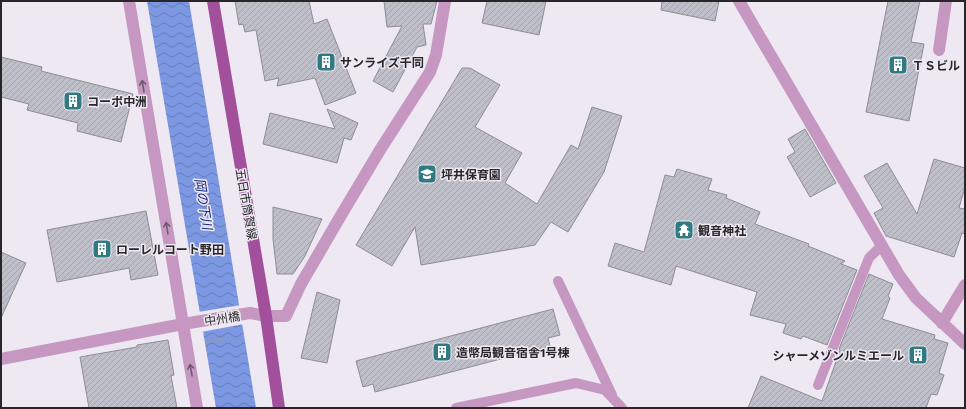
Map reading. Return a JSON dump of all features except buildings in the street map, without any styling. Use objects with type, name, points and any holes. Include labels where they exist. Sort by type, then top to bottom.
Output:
[{"type":"main road","name":"五日市筒賀線","points":[[213,1],[266,316],[279,408]]},
{"type":"street","points":[[129,1],[188,323],[197,408]]},
{"type":"street","points":[[266,316],[286,316],[301,284],[340,217],[380,150],[430,72],[436,55],[445,1]]},
{"type":"street","points":[[739,1],[899,275],[916,298],[965,344]]},
{"type":"street","points":[[940,50],[946,1]]},
{"type":"street","points":[[942,323],[965,286]]},
{"type":"street","name":"中州橋","points":[[1,359],[188,323],[250,313],[266,316]]},
{"type":"lane","points":[[818,385],[870,258],[882,245]]},
{"type":"lane","points":[[558,281],[619,405]]},
{"type":"lane","points":[[456,408],[576,383],[604,390],[619,405]]},
{"type":"path","points":[[203,342],[234,336]]},
{"type":"water","name":"岡の下川","points":[[147,1],[189,1],[256,408],[216,408]]},
{"type":"pier","points":[[241,305],[244,324],[201,332],[198,312]]},
{"type":"place","name":"サンライズ千同","points":[[326,62]]},
{"type":"place","name":"ＴＳビル","points":[[898,65]]},
{"type":"place","name":"コーポ中洲","points":[[73,101]]},
{"type":"place","name":"坪井保育園","points":[[427,174]]},
{"type":"place","name":"観音神社","points":[[684,230]]},
{"type":"place","name":"ローレルコート野田","points":[[102,249]]},
{"type":"place","name":"造幣局観音宿舎1号棟","points":[[442,352]]},
{"type":"place","name":"シャーメゾンルミエール","points":[[918,355]]}]
